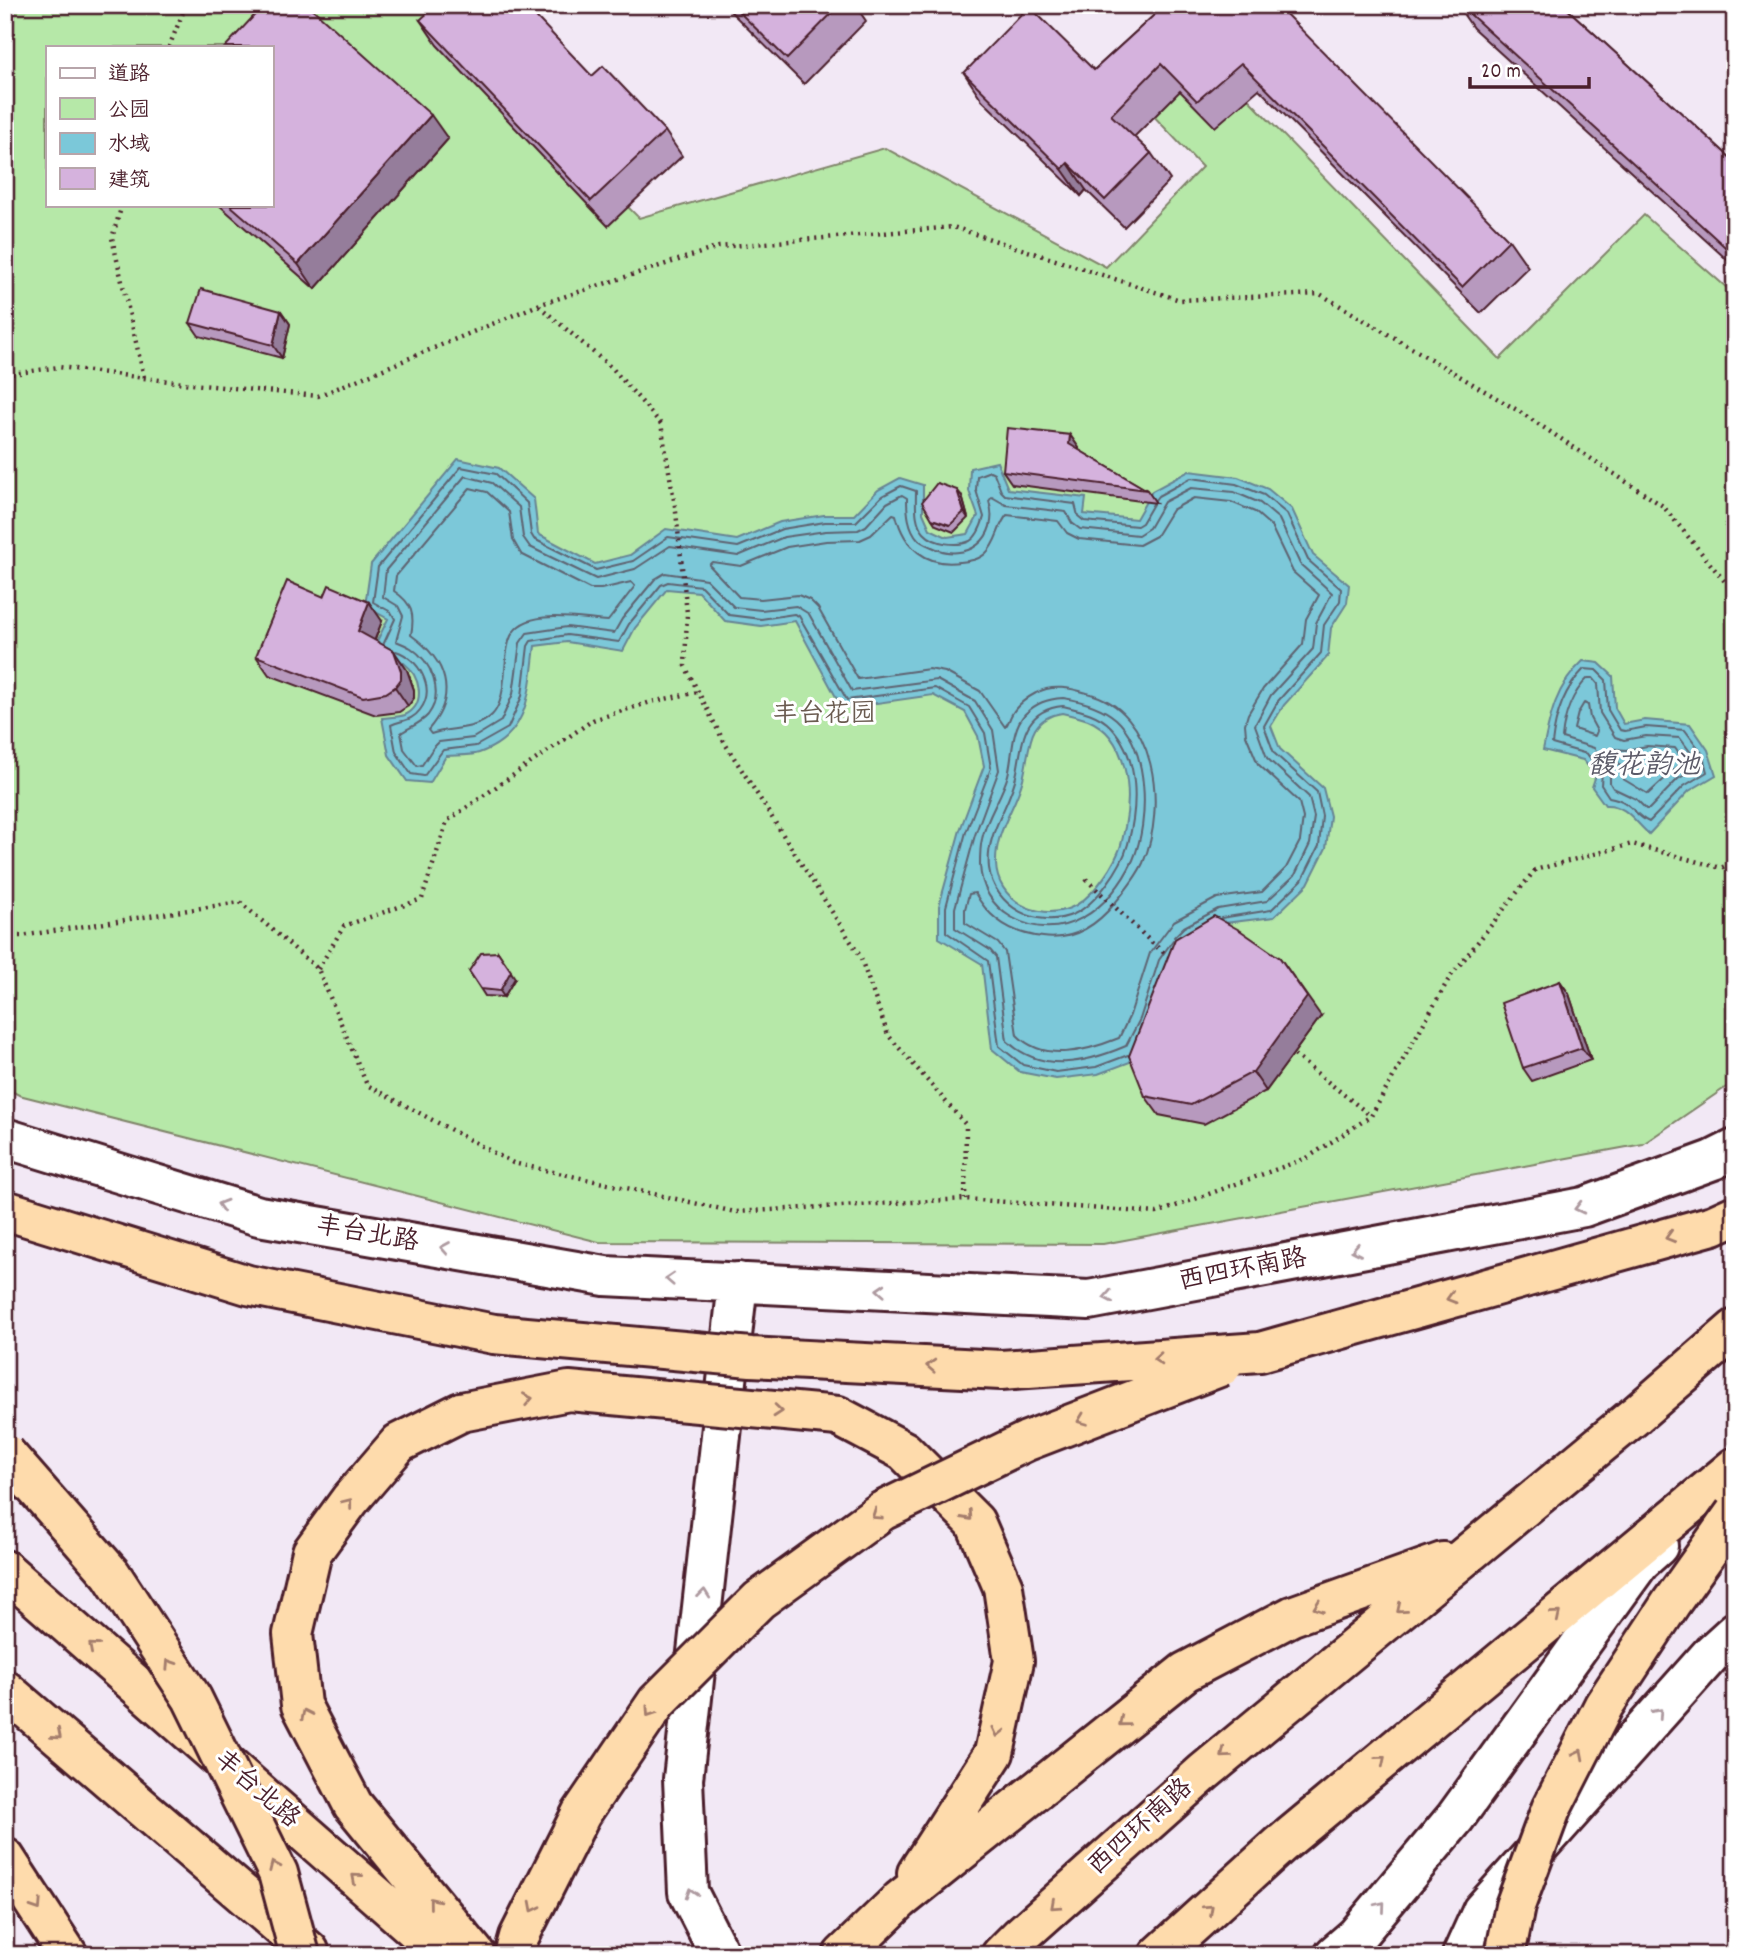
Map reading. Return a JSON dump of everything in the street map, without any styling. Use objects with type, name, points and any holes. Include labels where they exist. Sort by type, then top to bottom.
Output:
[{"type":"highway","points":[[5,1210],[248,1285],[494,1334],[751,1357],[1001,1370],[1260,1352]]},
{"type":"highway","points":[[514,1955],[519,1937],[581,1814],[657,1702],[759,1600],[882,1511],[1027,1441],[1260,1352],[1713,1225],[1735,1215]]},
{"type":"highway","name":"西四环南路","points":[[1002,1955],[1204,1772],[1636,1415],[1731,1328]]},
{"type":"highway","points":[[476,1955],[353,1805],[301,1705],[293,1634],[312,1552],[350,1500],[399,1443],[461,1412],[569,1391],[838,1416],[904,1451],[975,1522],[1003,1587],[1014,1661],[994,1753],[900,1900]]},
{"type":"highway","points":[[5,1453],[111,1574],[192,1698],[278,1873],[300,1955]]},
{"type":"highway","points":[[1158,1955],[1280,1844],[1735,1467]]},
{"type":"highway","points":[[1505,1955],[1515,1906],[1551,1809],[1604,1705],[1671,1603],[1735,1513]]},
{"type":"highway","points":[[843,1955],[900,1900],[1185,1672],[1292,1616],[1451,1559]]},
{"type":"highway","name":"丰台北路","points":[[5,1570],[444,1955]]},
{"type":"highway","points":[[5,1690],[313,1955]]},
{"type":"highway","points":[[5,1858],[68,1955]]},
{"type":"street","name":"丰台北路","points":[[5,1138],[259,1216],[605,1276],[738,1282]]},
{"type":"street","name":"西四环南路","points":[[738,1282],[1089,1300],[1584,1207],[1713,1160],[1735,1149]]},
{"type":"street","points":[[720,1955],[688,1892],[683,1779],[738,1282]]},
{"type":"street","name":"西四环南路","points":[[1451,1559],[1731,1328]]},
{"type":"street","points":[[1334,1955],[1357,1935],[1455,1818],[1640,1562],[1735,1480]]},
{"type":"street","points":[[1640,1562],[1735,1525]]},
{"type":"street","points":[[1462,1955],[1482,1911],[1713,1652],[1735,1632]]},
{"type":"path","points":[[169,46],[186,5]]},
{"type":"path","points":[[122,206],[112,239],[144,378]]},
{"type":"path","points":[[5,375],[59,367],[318,396],[538,305],[719,247],[953,227],[1180,300],[1320,294],[1517,410],[1663,506],[1735,594]]},
{"type":"path","points":[[538,305],[613,369],[661,424],[676,512],[687,613],[685,666],[724,742],[860,956],[888,1035],[966,1125],[965,1199]]},
{"type":"path","points":[[318,969],[344,926],[422,898],[447,821],[593,720],[651,702],[698,692]]},
{"type":"path","points":[[5,936],[21,936],[240,902],[318,969],[367,1085],[513,1163],[735,1212],[965,1199],[1157,1213],[1307,1158],[1371,1116],[1450,977],[1535,870],[1632,844],[1721,868],[1735,861]]},
{"type":"path","points":[[1086,879],[1152,943],[1174,960]]},
{"type":"path","points":[[1284,1046],[1371,1116]]},
{"type":"green space","name":"丰台花园","points":[[5,5],[429,5],[492,72],[639,218],[885,148],[1106,267],[1202,167],[1112,72],[1167,15],[1500,359],[1644,215],[1735,295],[1735,1081],[1643,1144],[1103,1244],[599,1242],[19,1095],[5,1088]]},
{"type":"water","points":[[458,459],[499,468],[534,499],[538,534],[595,564],[630,555],[666,529],[737,540],[780,522],[824,515],[854,515],[878,490],[900,478],[923,485],[923,513],[930,529],[947,537],[968,534],[978,516],[969,491],[970,468],[997,462],[1008,489],[1086,498],[1084,514],[1136,519],[1152,491],[1189,471],[1238,477],[1268,489],[1292,509],[1313,555],[1349,585],[1347,603],[1331,628],[1328,656],[1284,705],[1271,726],[1280,749],[1323,788],[1330,816],[1326,848],[1308,884],[1274,917],[1225,923],[1138,1059],[1098,1074],[1056,1079],[1020,1072],[992,1049],[982,964],[939,938],[939,906],[960,830],[984,766],[978,736],[965,712],[933,695],[842,708],[795,621],[761,626],[725,621],[699,592],[667,589],[635,628],[623,651],[567,642],[535,646],[524,710],[508,735],[496,745],[479,753],[446,756],[430,783],[407,781],[389,755],[382,718],[403,716],[412,710],[419,697],[419,689],[410,668],[404,663],[372,651],[388,619],[365,606],[371,564]],"holes":[[[1062,713],[1088,720],[1112,739],[1124,766],[1127,813],[1119,850],[1098,885],[1070,908],[1045,912],[1021,904],[1003,888],[998,877],[997,852],[1002,830],[1020,790],[1032,737],[1041,722]]]},
{"type":"water","name":"馥花韵池","points":[[1583,661],[1599,663],[1613,676],[1615,708],[1624,724],[1645,720],[1690,724],[1708,750],[1716,775],[1689,791],[1649,834],[1619,807],[1605,805],[1592,787],[1596,775],[1583,760],[1543,750],[1560,691]]},
{"type":"building","points":[[264,5],[308,5],[431,115],[298,264],[231,206],[273,206],[273,46],[226,46]]},
{"type":"building","points":[[436,5],[525,5],[592,76],[603,66],[665,131],[591,201],[420,20]]},
{"type":"building","points":[[732,5],[840,5],[787,59]]},
{"type":"building","points":[[1165,5],[1277,5],[1509,240],[1462,287],[1241,63],[1197,101],[1161,64],[1111,115],[1151,153],[1105,200],[1068,163],[1062,169],[964,73],[1029,6],[1094,70]]},
{"type":"building","points":[[1460,5],[1563,5],[1735,162],[1735,256]]},
{"type":"building","points":[[201,289],[281,311],[273,345],[190,323]]},
{"type":"building","points":[[1007,428],[1070,435],[1069,444],[1147,490],[1003,471]]},
{"type":"building","points":[[937,483],[957,490],[964,512],[950,525],[932,519],[922,502]]},
{"type":"building","points":[[287,581],[324,597],[329,585],[369,602],[358,631],[394,651],[401,671],[401,679],[395,687],[386,693],[363,697],[256,656]]},
{"type":"building","points":[[1214,916],[1280,958],[1307,997],[1253,1072],[1191,1105],[1145,1096],[1129,1056],[1175,939]]},
{"type":"building","points":[[498,952],[511,971],[500,991],[481,989],[469,971],[481,953]]},
{"type":"building","points":[[1560,981],[1582,1048],[1523,1068],[1501,1003]]}]
